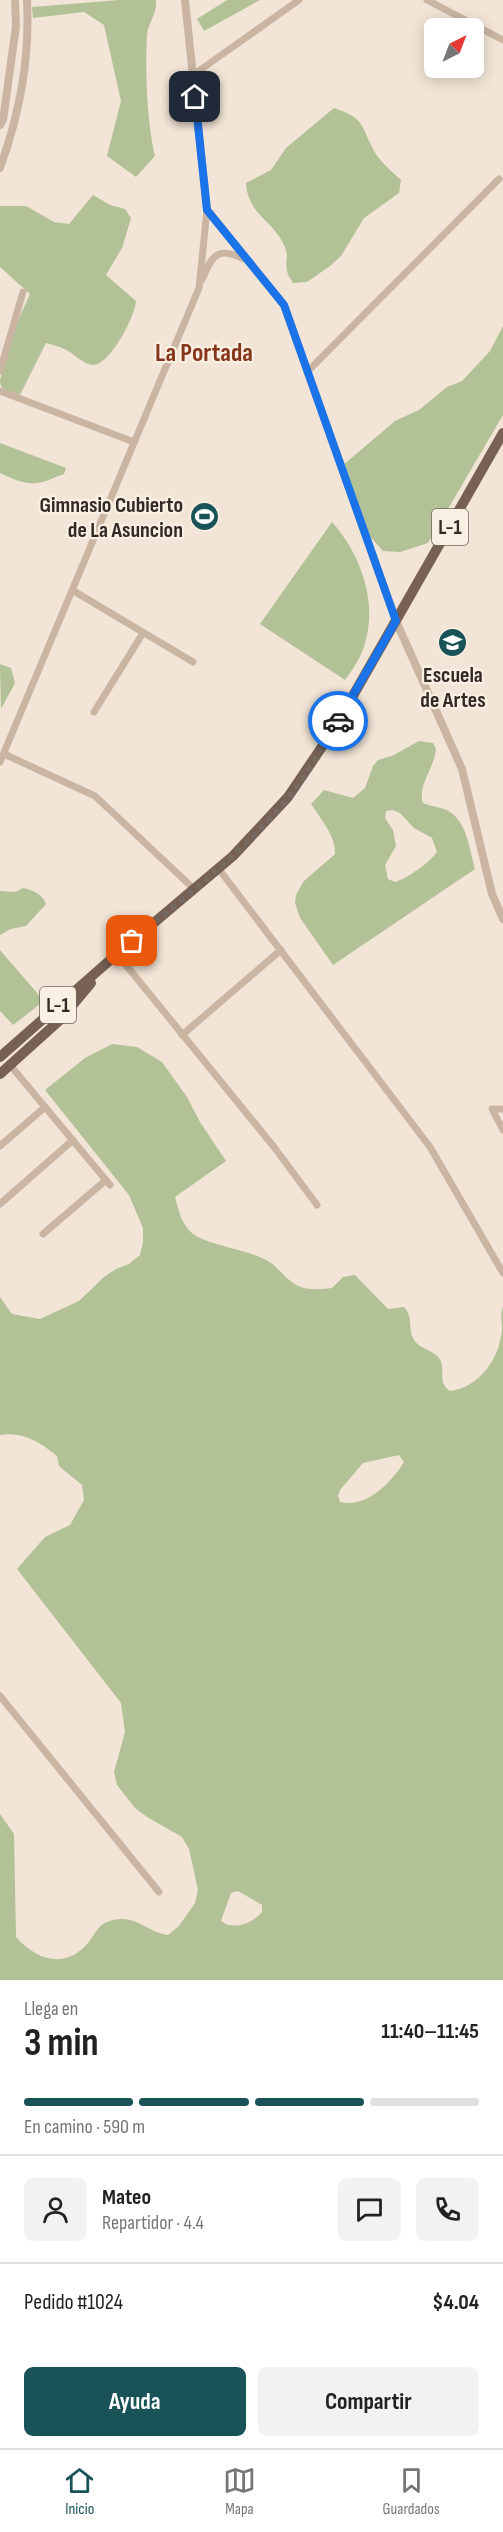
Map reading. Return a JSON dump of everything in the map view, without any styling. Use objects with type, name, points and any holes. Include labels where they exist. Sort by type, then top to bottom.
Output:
[{"type":"main road","name":"L-1","points":[[0,1057],[218,868],[258,831],[302,780],[503,433]]},
{"type":"main road","name":"L-1","points":[[0,1074],[61,1019],[117,954]]},
{"type":"street","points":[[0,125],[3,120],[16,26],[15,0]]},
{"type":"street","points":[[0,168],[15,127],[25,72],[29,34],[27,0]]},
{"type":"street","points":[[185,0],[207,210],[199,288]]},
{"type":"street","points":[[193,75],[299,0]]},
{"type":"street","points":[[427,0],[503,40]]},
{"type":"street","points":[[308,372],[499,179]]},
{"type":"street","points":[[207,210],[284,305],[396,621],[462,770],[492,894],[503,918]]},
{"type":"street","points":[[0,762],[213,257],[227,252],[248,262]]},
{"type":"street","points":[[0,371],[23,292]]},
{"type":"street","points":[[0,391],[134,442]]},
{"type":"street","points":[[72,591],[192,662]]},
{"type":"street","points":[[94,712],[143,633]]},
{"type":"street","points":[[4,754],[95,796],[194,889]]},
{"type":"street","points":[[218,868],[430,1147],[503,1273]]},
{"type":"street","points":[[182,1035],[281,950]]},
{"type":"street","points":[[117,954],[274,1147],[317,1204]]},
{"type":"street","points":[[10,1065],[108,1182],[43,1234]]},
{"type":"street","points":[[0,1146],[45,1107]]},
{"type":"street","points":[[503,1109],[492,1109],[503,1130]]},
{"type":"street","points":[[0,1204],[72,1140]]},
{"type":"street","points":[[0,1696],[159,1892]]},
{"type":"green space","points":[[120,0],[156,0],[156,9],[147,35],[146,64],[148,112],[155,156],[136,177],[107,156],[121,101],[104,25],[84,12],[33,18],[32,7]]},
{"type":"green space","points":[[227,0],[260,0],[204,31],[197,19]]},
{"type":"green space","points":[[334,108],[356,118],[378,156],[401,180],[399,193],[364,218],[341,256],[330,266],[307,282],[293,283],[287,272],[287,252],[283,243],[255,209],[246,183],[271,170],[286,148]]},
{"type":"green space","points":[[93,195],[110,205],[125,209],[131,218],[122,248],[106,275],[136,301],[131,318],[121,339],[100,363],[89,364],[62,348],[46,343],[20,395],[6,391],[0,384],[0,380],[15,327],[30,294],[0,267],[0,206],[26,206],[54,222],[69,224]]},
{"type":"green space","points":[[503,326],[503,415],[428,543],[400,552],[383,551],[368,534],[342,466],[395,421],[419,410],[447,387],[462,381],[490,351]]},
{"type":"green space","points":[[0,443],[66,468],[64,474],[31,483],[0,473]]},
{"type":"green space","points":[[332,522],[351,548],[368,595],[368,627],[364,648],[345,680],[260,624]]},
{"type":"green space","points":[[0,664],[11,668],[15,683],[1,709]]},
{"type":"green space","points":[[419,741],[433,743],[436,749],[435,756],[422,790],[423,803],[447,810],[456,817],[467,838],[475,869],[333,965],[300,918],[295,903],[296,895],[303,882],[335,854],[330,834],[311,804],[324,790],[353,798],[365,788],[373,766],[378,760],[392,756]],"holes":[[[393,810],[400,813],[414,828],[432,838],[437,852],[418,870],[395,882],[388,879],[385,865],[396,846],[393,830],[385,818],[386,811]]]},
{"type":"green space","points":[[23,888],[37,893],[46,904],[26,926],[11,929],[0,935],[0,891],[15,892]]},
{"type":"green space","points":[[0,950],[44,1001],[13,1025],[0,1011]]},
{"type":"green space","points":[[112,1044],[137,1047],[162,1062],[187,1097],[200,1122],[226,1161],[175,1197],[183,1222],[193,1234],[209,1242],[250,1253],[268,1261],[293,1283],[304,1288],[332,1288],[343,1277],[355,1275],[388,1309],[404,1307],[407,1310],[415,1342],[439,1358],[442,1380],[450,1391],[470,1384],[493,1360],[500,1340],[503,1307],[503,1980],[0,1980],[0,1814],[14,1834],[16,1937],[32,1951],[42,1956],[51,1959],[70,1957],[88,1943],[100,1926],[113,1920],[127,1919],[168,1935],[179,1926],[195,1903],[198,1890],[189,1849],[182,1837],[135,1808],[117,1785],[114,1772],[125,1732],[121,1703],[17,1569],[45,1537],[70,1525],[84,1500],[82,1485],[59,1466],[57,1456],[51,1451],[24,1436],[0,1435],[0,1297],[12,1314],[40,1319],[79,1301],[104,1277],[129,1264],[140,1255],[143,1242],[143,1228],[129,1195],[45,1090],[85,1058]],"holes":[[[399,1455],[404,1462],[377,1492],[360,1501],[340,1502],[338,1496],[340,1490],[363,1463]],[[238,1891],[262,1905],[262,1912],[243,1924],[226,1924],[221,1921],[231,1893]]]},
{"type":"way so far","points":[[132,941],[233,856],[273,816],[302,780],[338,721]]},
{"type":"place","name":"Gimnasio Cubierto de La Asuncion","points":[[204,517]]},
{"type":"place","name":"Escuela de Artes","points":[[453,642]]},
{"type":"district","name":"La Portada","points":[[204,352]]},
{"type":"route","points":[[195,97],[207,210],[284,305],[396,621],[338,721]]}]
